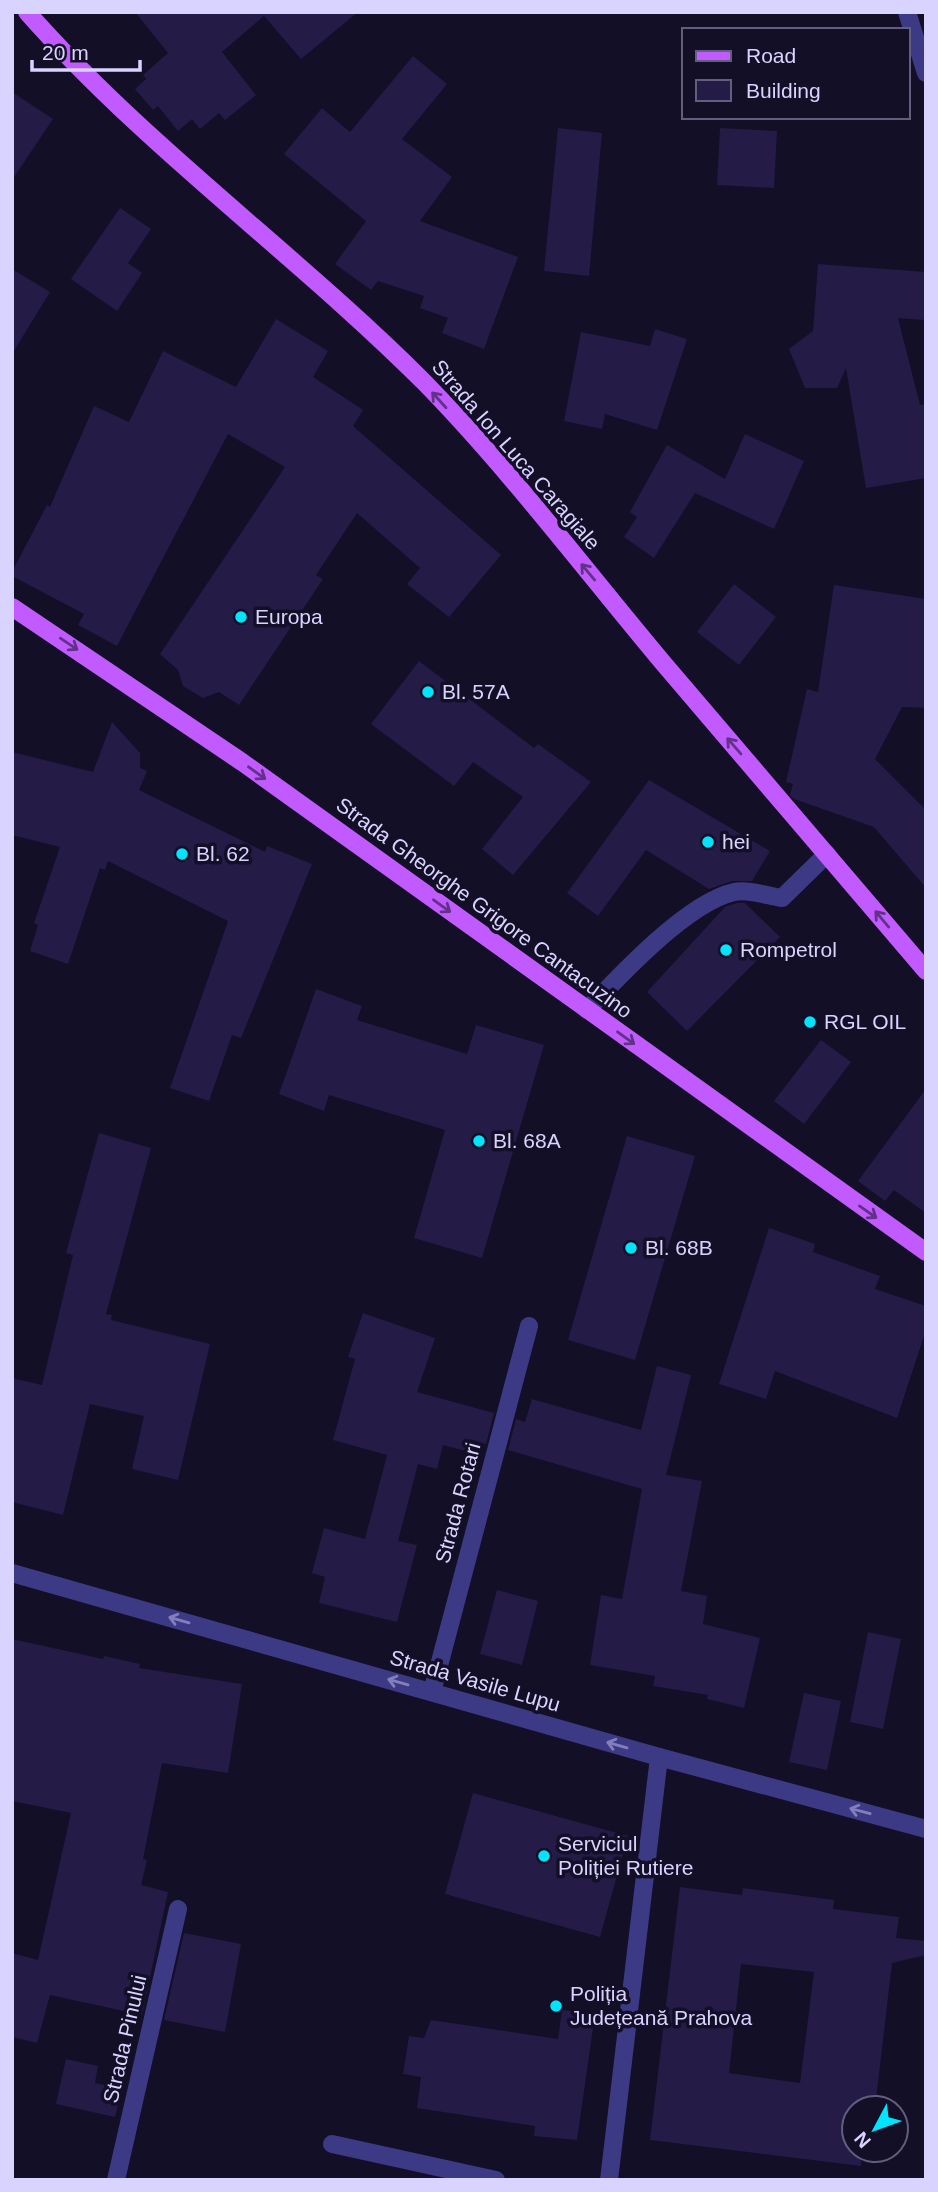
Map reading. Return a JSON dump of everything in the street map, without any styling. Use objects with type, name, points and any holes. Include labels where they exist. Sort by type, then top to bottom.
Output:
[{"type":"main road","name":"Strada Ion Luca Caragiale","points":[[27,12],[55,44],[142,128],[330,293],[425,384],[526,496],[926,971]]},
{"type":"main road","name":"Strada Gheorghe Grigore Cantacuzino","points":[[12,607],[242,761],[926,1252]]},
{"type":"street","points":[[907,12],[922,50],[926,73]]},
{"type":"street","points":[[587,1010],[626,969],[715,898],[737,891],[782,898],[827,854]]},
{"type":"street","name":"Strada Rotari","points":[[432,1692],[529,1326]]},
{"type":"street","name":"Strada Vasile Lupu","points":[[12,1573],[659,1757],[926,1829]]},
{"type":"street","points":[[609,2180],[659,1757]]},
{"type":"street","name":"Strada Pinului","points":[[116,2180],[178,1909]]},
{"type":"street","points":[[332,2144],[496,2180]]},
{"type":"building","points":[[135,12],[358,12],[301,59],[264,16],[222,52],[256,95],[225,120],[219,113],[200,129],[192,119],[178,131],[158,106],[153,110],[135,89],[146,79],[143,75],[168,53]]},
{"type":"building","points":[[413,56],[447,84],[402,139],[452,177],[420,221],[518,257],[484,349],[442,333],[448,318],[420,308],[424,296],[378,281],[371,290],[335,264],[366,221],[284,154],[322,108],[350,132]]},
{"type":"building","points":[[12,92],[53,119],[12,180]]},
{"type":"building","points":[[558,128],[602,133],[589,276],[544,271]]},
{"type":"building","points":[[720,128],[777,131],[774,188],[717,185]]},
{"type":"building","points":[[120,208],[151,229],[128,263],[142,273],[117,311],[71,279]]},
{"type":"building","points":[[818,264],[926,272],[924,320],[898,318],[920,405],[926,404],[926,478],[866,488],[846,368],[837,388],[805,388],[789,349],[813,331]]},
{"type":"building","points":[[12,269],[50,292],[12,354]]},
{"type":"building","points":[[276,319],[328,351],[313,377],[363,410],[353,426],[501,555],[449,617],[407,584],[420,568],[357,513],[316,575],[323,579],[239,705],[219,692],[203,698],[183,686],[178,670],[160,654],[285,467],[228,434],[117,646],[78,625],[84,614],[12,576],[12,572],[47,505],[50,507],[94,406],[129,422],[163,351],[236,387]]},
{"type":"building","points":[[655,329],[687,339],[657,430],[605,414],[602,429],[564,421],[581,332],[650,346]]},
{"type":"building","points":[[745,434],[804,461],[774,529],[695,493],[654,558],[624,537],[637,517],[630,512],[667,445],[725,479]]},
{"type":"building","points":[[734,584],[776,617],[739,665],[697,632]]},
{"type":"building","points":[[834,585],[926,599],[926,708],[902,707],[875,759],[926,810],[926,888],[874,827],[794,799],[790,795],[793,784],[786,782],[807,689],[818,692]]},
{"type":"building","points":[[419,661],[534,748],[538,744],[591,782],[513,875],[482,849],[523,797],[473,762],[454,786],[371,724]]},
{"type":"building","points":[[112,722],[140,753],[140,768],[147,771],[139,790],[265,852],[267,846],[312,864],[241,1038],[232,1035],[209,1101],[170,1088],[228,921],[108,861],[105,870],[100,868],[68,964],[30,951],[38,925],[34,923],[60,847],[12,835],[12,752],[93,772]]},
{"type":"building","points":[[649,780],[770,851],[752,881],[732,881],[709,889],[646,850],[598,916],[567,893]]},
{"type":"building","name":"Rompetrol","points":[[745,903],[780,937],[687,1031],[647,992],[725,907]]},
{"type":"building","points":[[316,989],[362,1006],[357,1020],[467,1054],[476,1025],[544,1045],[482,1258],[414,1238],[445,1130],[329,1095],[324,1111],[279,1094]]},
{"type":"building","points":[[821,1040],[851,1062],[804,1124],[774,1101]]},
{"type":"building","points":[[926,1089],[926,1213],[894,1190],[885,1201],[858,1181]]},
{"type":"building","points":[[99,1133],[151,1148],[106,1314],[112,1315],[111,1320],[210,1344],[178,1480],[132,1469],[144,1416],[90,1404],[63,1515],[12,1502],[12,1378],[42,1385],[73,1255],[66,1253]]},
{"type":"building","name":"Bl. 68B","points":[[627,1136],[695,1156],[635,1360],[568,1340]]},
{"type":"building","points":[[769,1228],[815,1244],[813,1252],[880,1276],[875,1289],[926,1306],[926,1330],[897,1418],[775,1371],[766,1399],[719,1384]]},
{"type":"building","points":[[363,1313],[435,1338],[417,1392],[494,1413],[486,1444],[469,1439],[466,1451],[443,1445],[437,1469],[418,1464],[398,1541],[417,1545],[397,1622],[319,1603],[325,1577],[312,1573],[324,1528],[365,1539],[387,1455],[333,1440],[355,1359],[348,1357]]},
{"type":"building","points":[[657,1366],[691,1375],[666,1475],[702,1481],[681,1591],[707,1596],[703,1624],[760,1638],[744,1708],[707,1699],[708,1695],[653,1686],[655,1676],[590,1665],[601,1595],[622,1599],[642,1489],[508,1450],[516,1419],[525,1422],[532,1399],[641,1430]]},
{"type":"building","points":[[497,1590],[538,1601],[522,1665],[480,1654]]},
{"type":"building","points":[[868,1632],[901,1639],[883,1729],[850,1722]]},
{"type":"building","points":[[12,1639],[103,1659],[104,1656],[140,1664],[139,1668],[242,1684],[228,1773],[162,1763],[143,1859],[147,1860],[141,1885],[168,1892],[142,2015],[50,1995],[37,2043],[12,2037],[12,1953],[38,1960],[71,1813],[12,1801]]},
{"type":"building","points":[[804,1693],[841,1701],[827,1770],[789,1762]]},
{"type":"building","points":[[473,1793],[628,1836],[600,1937],[445,1894]]},
{"type":"building","points":[[680,1887],[742,1895],[743,1888],[834,1900],[833,1909],[899,1917],[896,1938],[926,1941],[926,1955],[892,1963],[877,2094],[840,2094],[840,2163],[650,2140]],"holes":[[[741,1964],[814,1972],[800,2083],[729,2073]]]},
{"type":"building","points":[[184,1933],[241,1944],[225,2032],[164,2020]]},
{"type":"building","points":[[562,2010],[595,2014],[577,2140],[534,2136],[535,2126],[417,2108],[421,2077],[403,2074],[409,2036],[424,2038],[431,2020],[558,2039]]},
{"type":"building","points":[[66,2059],[98,2066],[95,2083],[122,2089],[115,2117],[56,2104]]},
{"type":"place","name":"Europa","points":[[241,617]]},
{"type":"place","name":"Bl. 57A","points":[[428,692]]},
{"type":"place","name":"hei","points":[[708,842]]},
{"type":"place","name":"Bl. 62","points":[[182,854]]},
{"type":"place","name":"Rompetrol","points":[[726,950]]},
{"type":"place","name":"RGL OIL","points":[[810,1022]]},
{"type":"place","name":"Bl. 68A","points":[[479,1141]]},
{"type":"place","name":"Bl. 68B","points":[[631,1248]]},
{"type":"place","name":"Serviciul Poliției Rutiere","points":[[544,1856]]},
{"type":"place","name":"Poliția Județeană Prahova","points":[[556,2006]]}]
